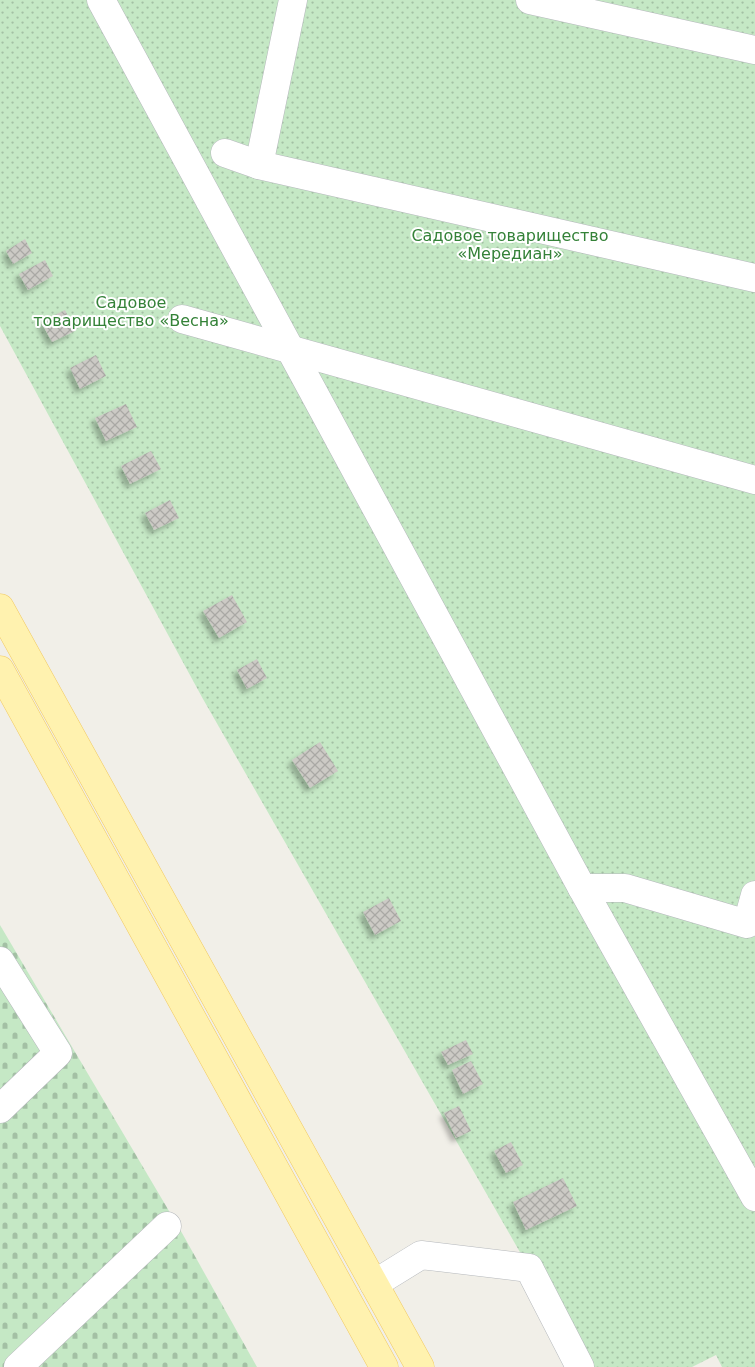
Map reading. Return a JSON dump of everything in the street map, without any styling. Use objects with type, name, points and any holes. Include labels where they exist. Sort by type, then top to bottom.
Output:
[{"type":"main road","points":[[0,608],[420,1367]]},
{"type":"main road","points":[[0,670],[384,1367]]},
{"type":"lane","points":[[101,0],[582,888],[755,1197]]},
{"type":"lane","points":[[259,166],[293,0]]},
{"type":"lane","points":[[530,0],[755,50]]},
{"type":"lane","points":[[225,153],[259,166],[755,278]]},
{"type":"lane","points":[[182,319],[755,480]]},
{"type":"lane","points":[[582,888],[625,888],[747,924],[755,895]]},
{"type":"lane","points":[[0,961],[58,1053],[0,1109]]},
{"type":"lane","points":[[18,1367],[167,1226]]},
{"type":"lane","points":[[374,1284],[421,1256],[529,1268],[580,1367]]},
{"type":"green space","points":[[0,0],[755,0],[755,1367],[722,1367],[716,1355],[692,1367],[580,1367],[529,1268],[203,699],[0,326]]},
{"type":"green space","points":[[0,925],[182,1233],[257,1367],[0,1367]]},
{"type":"building","points":[[25,239],[32,253],[13,264],[6,251]]},
{"type":"building","points":[[45,260],[53,276],[28,290],[19,274]]},
{"type":"building","points":[[65,310],[75,331],[52,342],[41,322]]},
{"type":"building","points":[[96,355],[106,376],[80,389],[70,368]]},
{"type":"building","points":[[126,404],[137,427],[106,441],[95,418]]},
{"type":"building","points":[[151,451],[161,469],[130,484],[121,466]]},
{"type":"building","points":[[170,500],[179,518],[154,530],[145,513]]},
{"type":"building","points":[[232,595],[247,622],[219,638],[203,611]]},
{"type":"building","points":[[257,659],[267,678],[247,689],[237,670]]},
{"type":"building","points":[[320,742],[338,771],[310,788],[292,760]]},
{"type":"building","points":[[389,898],[401,921],[375,935],[363,912]]},
{"type":"building","points":[[466,1040],[473,1054],[448,1065],[441,1052]]},
{"type":"building","points":[[471,1061],[483,1084],[463,1094],[452,1070]]},
{"type":"building","points":[[459,1106],[471,1131],[456,1138],[444,1113]]},
{"type":"building","points":[[511,1142],[523,1165],[506,1173],[494,1151]]},
{"type":"building","points":[[563,1178],[577,1206],[526,1230],[513,1202]]},
{"type":"park label","name":"Садовое товарищество «Мередиан»","points":[[510,244]]},
{"type":"park label","name":"Садовое товарищество «Весна»","points":[[131,311]]}]
